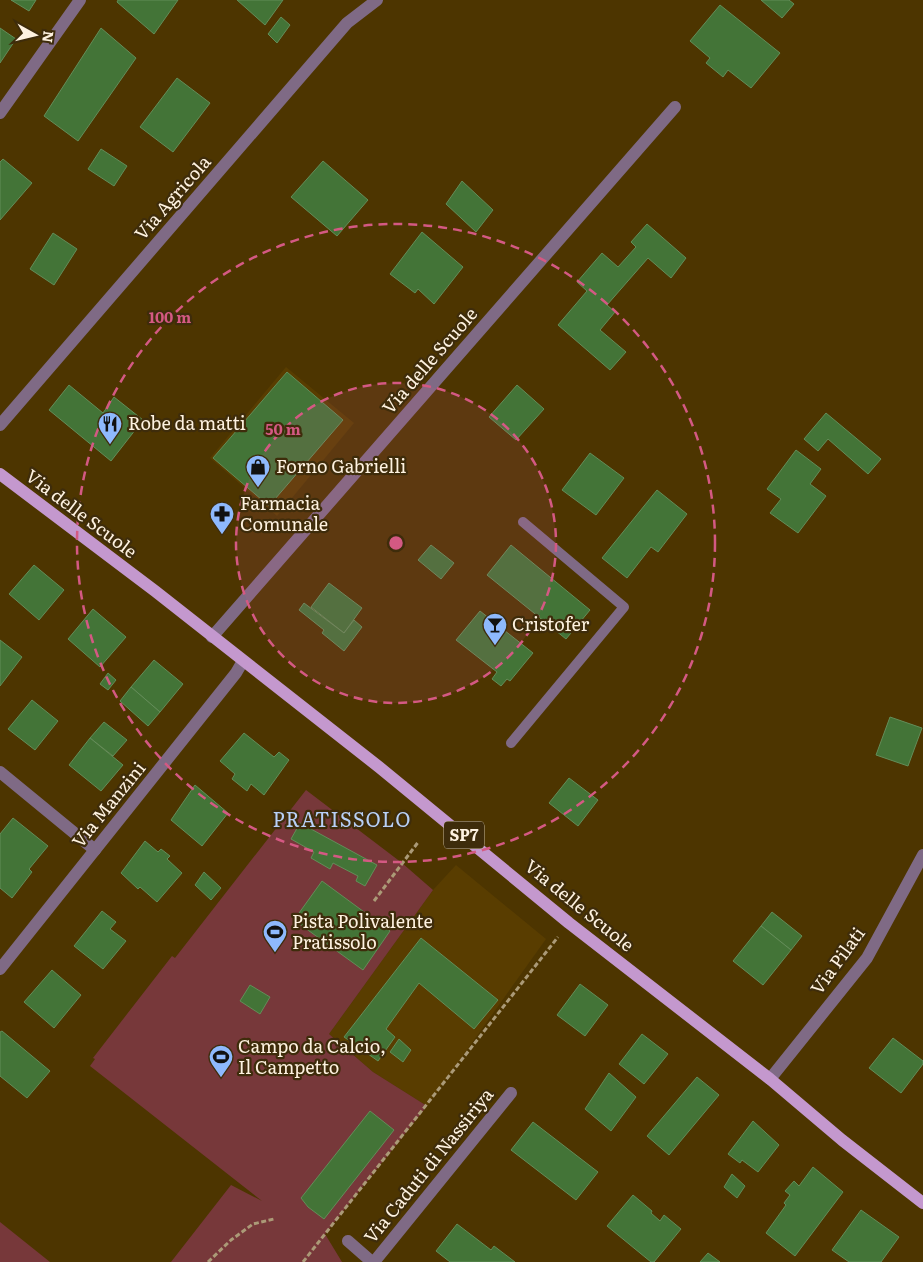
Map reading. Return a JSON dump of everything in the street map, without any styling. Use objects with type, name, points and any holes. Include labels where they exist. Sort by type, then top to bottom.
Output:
[{"type":"main road","name":"Via delle Scuole","points":[[0,474],[155,591],[439,815],[569,923],[770,1080],[842,1140],[923,1203]]},
{"type":"street","points":[[0,114],[80,0]]},
{"type":"street","name":"Via Agricola","points":[[0,424],[347,24],[377,0]]},
{"type":"street","name":"Via delle Scuole","points":[[212,637],[675,107]]},
{"type":"street","name":"Via Manzini","points":[[0,969],[243,661]]},
{"type":"street","points":[[0,772],[95,850]]},
{"type":"street","name":"Via Pilati","points":[[770,1080],[866,958],[923,855]]},
{"type":"street","name":"Via Caduti di Nassiriya","points":[[348,1240],[373,1262],[511,1093]]},
{"type":"lane","points":[[511,743],[624,607],[523,522]]},
{"type":"path","points":[[374,901],[419,841]]},
{"type":"path","points":[[303,1262],[558,937]]},
{"type":"path","points":[[208,1262],[231,1240],[253,1224],[274,1218]]},
{"type":"shaded area","points":[[286,367],[354,423],[277,516],[210,458]]},
{"type":"shaded area","points":[[306,790],[402,863],[433,890],[329,1034],[373,1072],[427,1106],[325,1234],[342,1262],[171,1262],[231,1185],[262,1201],[90,1066],[95,1059],[93,1058],[172,956],[175,958]]},
{"type":"shaded area","points":[[456,865],[546,939],[427,1106],[373,1072],[329,1034],[433,890]]},
{"type":"shaded area","points":[[0,1222],[50,1262],[0,1262]]},
{"type":"building","points":[[11,0],[36,0],[29,11]]},
{"type":"building","points":[[118,0],[178,0],[154,34],[117,2]]},
{"type":"building","points":[[237,0],[283,0],[265,25]]},
{"type":"building","points":[[761,0],[789,0],[794,4],[782,18]]},
{"type":"building","points":[[720,5],[780,53],[751,88],[728,70],[723,77],[706,63],[710,58],[690,41]]},
{"type":"building","points":[[281,17],[290,25],[277,43],[268,34]]},
{"type":"building","points":[[0,28],[16,39],[0,63]]},
{"type":"building","points":[[101,28],[136,58],[78,141],[44,116]]},
{"type":"building","points":[[177,78],[210,103],[173,152],[140,127]]},
{"type":"building","points":[[101,149],[127,166],[114,186],[88,169]]},
{"type":"building","points":[[3,159],[32,183],[0,220],[0,162]]},
{"type":"building","points":[[323,161],[368,200],[337,236],[291,197]]},
{"type":"building","points":[[462,181],[493,210],[476,232],[446,204]]},
{"type":"building","points":[[647,224],[686,258],[671,278],[648,258],[607,305],[615,312],[600,330],[626,352],[610,370],[558,325],[587,291],[577,282],[602,253],[618,267],[636,247],[631,242]]},
{"type":"building","points":[[422,232],[463,267],[434,304],[418,289],[415,293],[390,274]]},
{"type":"building","points":[[53,233],[77,249],[54,285],[30,269]]},
{"type":"building","points":[[287,372],[343,420],[269,506],[213,458]]},
{"type":"building","points":[[69,385],[103,413],[114,397],[143,420],[111,461],[49,410]]},
{"type":"building","points":[[517,385],[544,409],[516,440],[489,417]]},
{"type":"building","points":[[826,413],[881,459],[868,474],[828,439],[818,451],[804,439]]},
{"type":"building","points":[[796,450],[821,469],[810,484],[826,496],[798,533],[770,513],[781,499],[767,489]]},
{"type":"building","points":[[590,453],[624,478],[596,515],[562,490]]},
{"type":"building","points":[[657,490],[687,514],[658,552],[651,547],[627,578],[602,558]]},
{"type":"building","points":[[431,545],[454,563],[441,579],[418,560]]},
{"type":"building","points":[[511,545],[590,610],[566,639],[487,575]]},
{"type":"building","points":[[34,565],[64,590],[39,620],[9,594]]},
{"type":"building","points":[[329,583],[362,608],[344,633],[311,607]]},
{"type":"building","points":[[304,603],[344,633],[354,620],[362,627],[344,651],[322,633],[324,630],[299,610]]},
{"type":"building","points":[[93,609],[126,637],[100,667],[68,639]]},
{"type":"building","name":"Cristofer","points":[[480,611],[533,653],[510,681],[507,679],[501,686],[492,679],[497,672],[456,640]]},
{"type":"building","points":[[0,640],[22,657],[0,686]]},
{"type":"building","points":[[154,660],[183,684],[160,712],[131,687]]},
{"type":"building","points":[[108,673],[116,680],[108,690],[100,684]]},
{"type":"building","points":[[131,687],[160,712],[148,726],[120,701]]},
{"type":"building","points":[[32,700],[58,721],[35,750],[8,729]]},
{"type":"building","points":[[890,717],[922,728],[908,766],[876,755]]},
{"type":"building","points":[[104,722],[127,740],[113,756],[90,738]]},
{"type":"building","points":[[244,733],[274,757],[279,752],[289,760],[264,795],[251,784],[247,791],[232,779],[235,774],[220,761]]},
{"type":"building","points":[[90,738],[123,765],[101,791],[69,765]]},
{"type":"building","points":[[569,778],[598,800],[578,826],[549,803]]},
{"type":"building","points":[[195,785],[228,813],[202,846],[171,820]]},
{"type":"building","points":[[13,818],[48,846],[29,869],[32,872],[12,898],[0,888],[0,834]]},
{"type":"building","points":[[300,823],[377,865],[365,886],[356,881],[358,876],[333,863],[330,869],[311,858],[314,852],[291,839]]},
{"type":"building","points":[[145,841],[158,852],[161,849],[170,856],[167,859],[182,873],[157,902],[140,887],[138,889],[121,873]]},
{"type":"building","points":[[204,872],[221,888],[211,900],[195,885]]},
{"type":"building","points":[[322,881],[390,931],[363,970],[294,920]]},
{"type":"building","points":[[102,911],[116,922],[110,929],[126,941],[103,969],[74,946]]},
{"type":"building","points":[[772,912],[802,936],[791,950],[761,926]]},
{"type":"building","points":[[761,926],[791,950],[763,985],[733,961]]},
{"type":"building","points":[[421,938],[498,1000],[474,1029],[419,983],[386,1029],[395,1037],[378,1061],[344,1037]]},
{"type":"building","points":[[52,970],[81,995],[54,1028],[24,1002]]},
{"type":"building","points":[[580,984],[608,1005],[585,1036],[557,1015]]},
{"type":"building","points":[[250,985],[270,997],[260,1014],[240,1001]]},
{"type":"building","points":[[2,1031],[50,1071],[27,1098],[0,1076],[0,1032]]},
{"type":"building","points":[[642,1034],[668,1054],[644,1084],[619,1064]]},
{"type":"building","points":[[893,1038],[923,1061],[923,1064],[901,1093],[869,1068]]},
{"type":"building","points":[[399,1039],[411,1050],[403,1062],[390,1052]]},
{"type":"building","points":[[609,1073],[636,1097],[611,1131],[585,1109]]},
{"type":"building","points":[[697,1077],[719,1095],[669,1155],[647,1136]]},
{"type":"building","points":[[370,1111],[394,1130],[324,1219],[308,1207],[301,1198]]},
{"type":"building","points":[[753,1121],[779,1145],[758,1172],[742,1160],[740,1163],[728,1154]]},
{"type":"building","points":[[533,1122],[598,1172],[576,1200],[511,1150]]},
{"type":"building","points":[[813,1167],[843,1192],[795,1256],[766,1233],[786,1205],[784,1203],[790,1195],[785,1191],[794,1181],[799,1186]]},
{"type":"building","points":[[732,1174],[745,1186],[737,1198],[724,1187]]},
{"type":"building","points":[[633,1195],[652,1211],[651,1213],[660,1221],[664,1215],[681,1229],[654,1262],[651,1262],[607,1226]]},
{"type":"building","points":[[861,1210],[899,1237],[881,1262],[849,1262],[832,1250]]},
{"type":"building","points":[[457,1224],[491,1250],[494,1246],[515,1262],[450,1262],[436,1251]]},
{"type":"building","points":[[708,1253],[720,1262],[700,1262]]},
{"type":"place","name":"Robe da matti","points":[[110,445]]},
{"type":"place","name":"Forno Gabrielli","points":[[258,488]]},
{"type":"place","name":"Farmacia Comunale","points":[[222,535]]},
{"type":"place","name":"Cristofer","points":[[495,646]]},
{"type":"place","name":"Pista Polivalente Pratissolo","points":[[275,953]]},
{"type":"place","name":"Campo da Calcio, Il Campetto","points":[[221,1078]]},
{"type":"district","name":"PRATISSOLO","points":[[342,820]]}]
